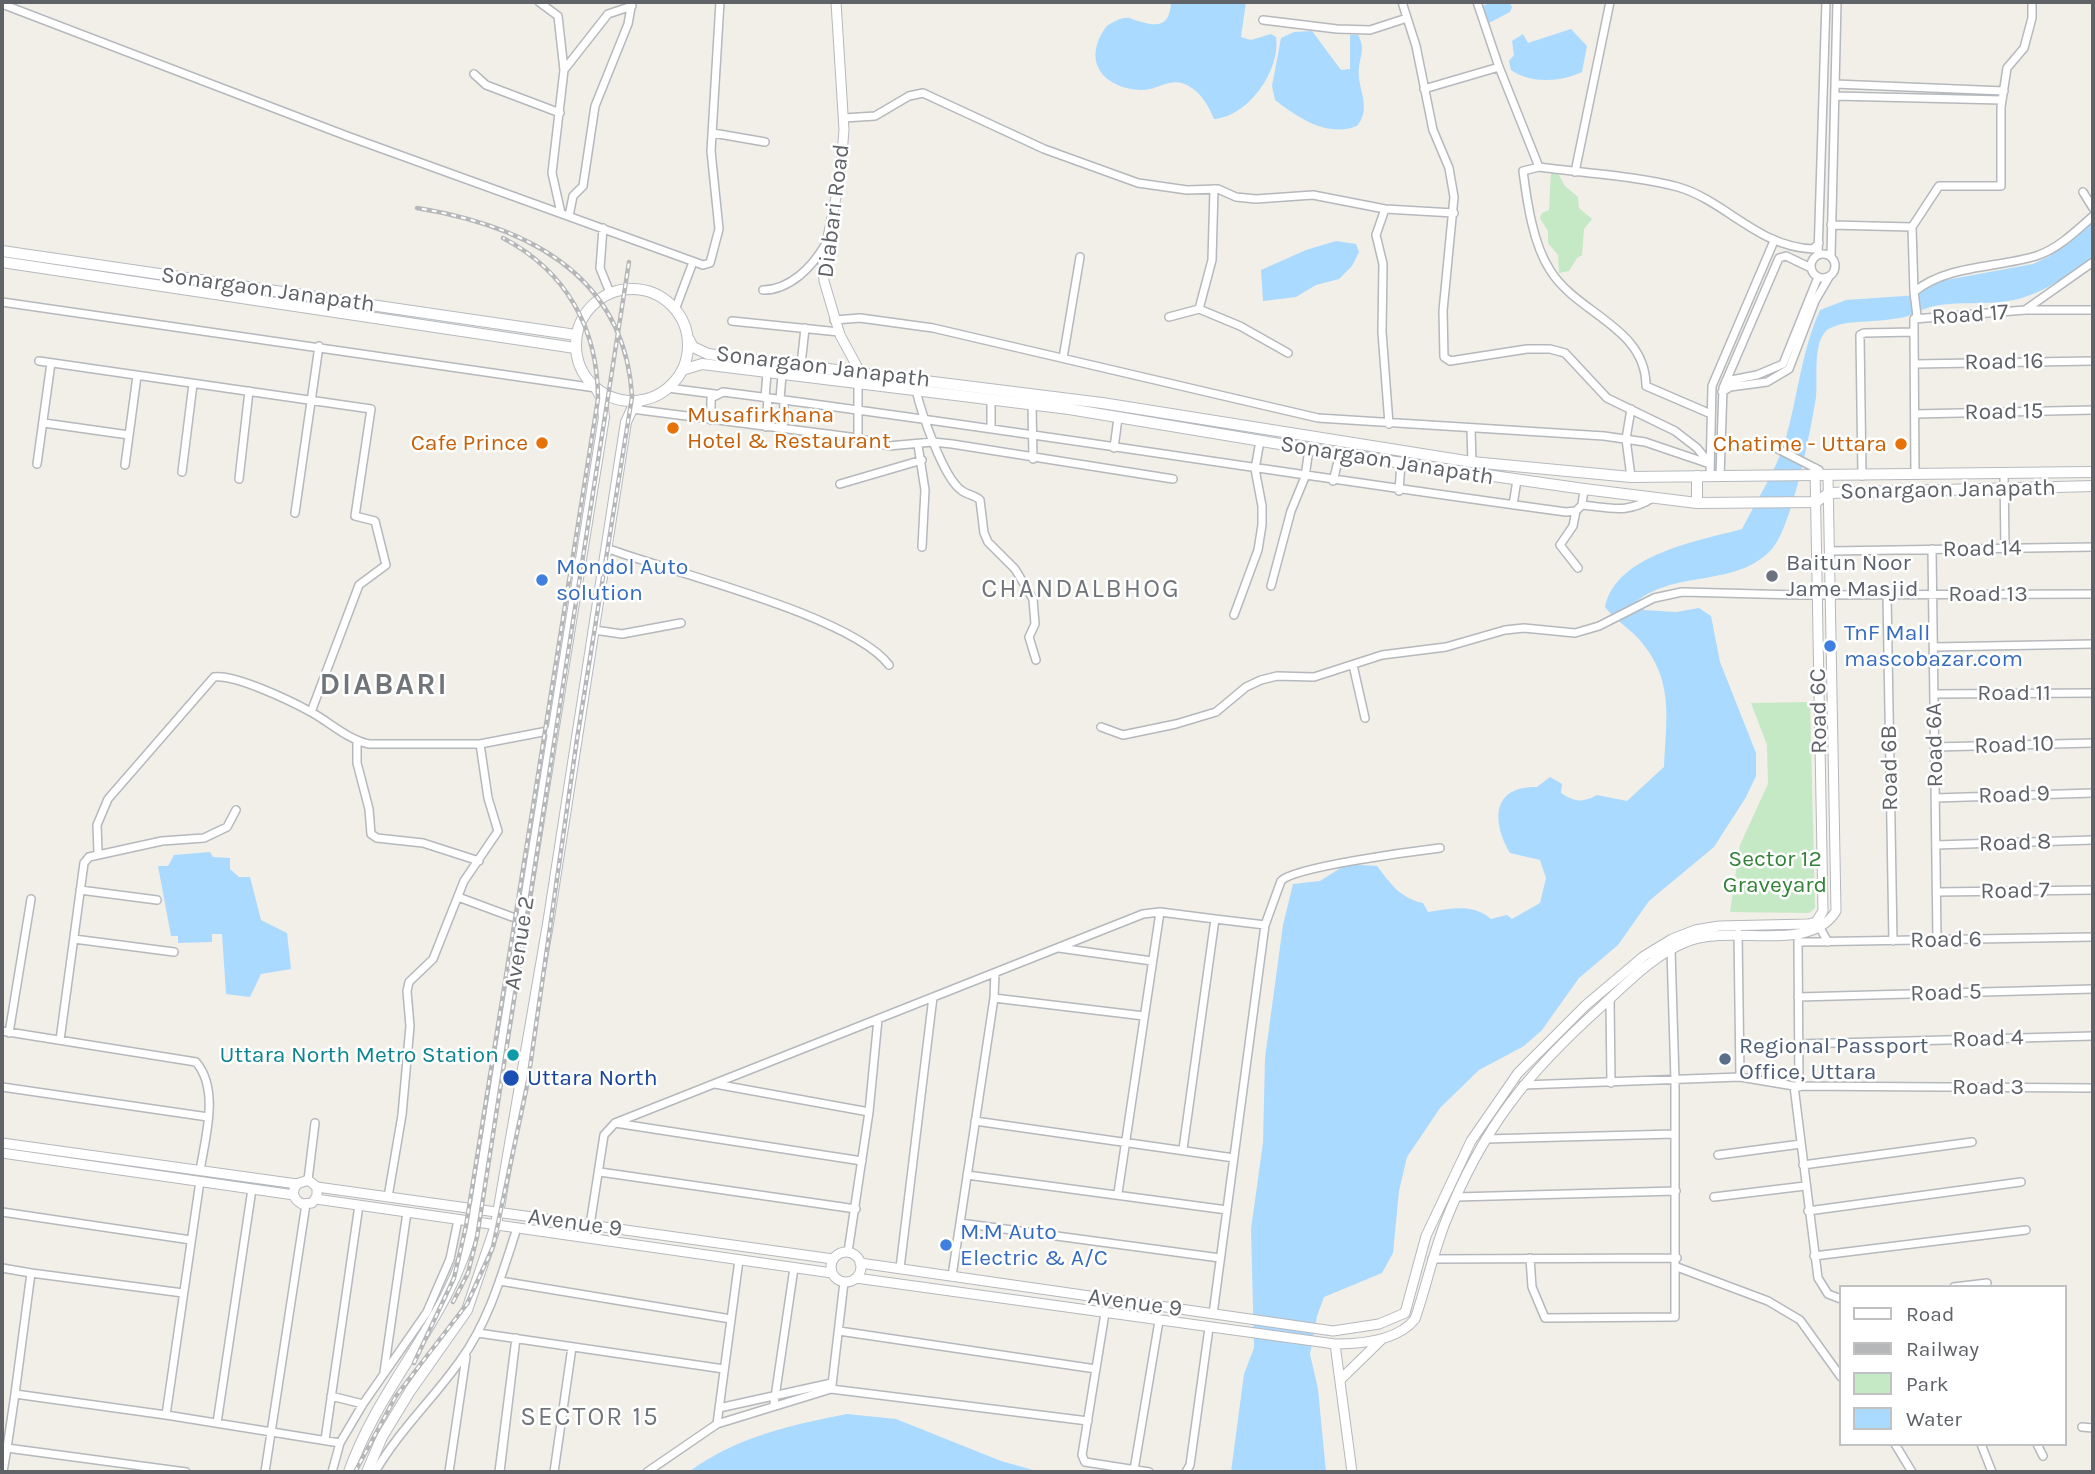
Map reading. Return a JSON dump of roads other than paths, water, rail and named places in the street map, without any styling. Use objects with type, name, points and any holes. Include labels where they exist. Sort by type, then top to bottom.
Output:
[{"type":"main road","name":"Sonargaon Janapath","points":[[2,251],[576,335]]},
{"type":"main road","name":"Sonargaon Janapath","points":[[2,262],[575,348]]},
{"type":"main road","points":[[641,400],[625,401],[596,388],[582,370],[575,348],[576,335],[583,317],[594,303],[610,293],[638,289],[665,300],[675,310]]},
{"type":"main road","name":"Sonargaon Janapath","points":[[675,310],[692,347],[708,354],[859,370],[1102,403],[1472,462],[1631,477],[1811,474],[1862,477],[2093,472]]},
{"type":"main road","name":"Sonargaon Janapath","points":[[641,400],[668,388],[682,370],[688,338]]},
{"type":"main road","name":"Sonargaon Janapath","points":[[682,370],[702,365],[1032,405],[1401,463],[1697,503],[1816,502],[1829,492],[2093,486]]},
{"type":"main road","points":[[916,378],[916,390]]},
{"type":"main road","name":"Avenue 2","points":[[349,1472],[379,1409],[444,1305],[465,1256],[477,1210],[604,417],[602,399],[596,388]]},
{"type":"main road","name":"Avenue 2","points":[[367,1472],[382,1437],[467,1310],[496,1225],[626,422],[632,409],[641,400]]},
{"type":"main road","points":[[1697,503],[1698,476]]},
{"type":"street","points":[[539,2],[558,16],[564,71],[552,173],[561,212]]},
{"type":"street","points":[[2,4],[347,136],[704,265],[710,263],[718,240],[713,133],[719,2]]},
{"type":"street","name":"Diabari Road","points":[[836,2],[844,118],[841,177],[823,262],[825,292],[834,320],[859,370]]},
{"type":"street","points":[[1402,2],[1433,130],[1449,168],[1454,213],[1443,311],[1446,360],[1527,349],[1550,349],[1566,353],[1607,398],[1675,431],[1697,448],[1710,464],[1715,476]]},
{"type":"street","points":[[1477,2],[1499,67],[1539,167]]},
{"type":"street","points":[[1575,172],[1610,2]]},
{"type":"street","points":[[1811,268],[1818,255],[1819,243],[1826,2]]},
{"type":"street","points":[[1722,392],[1730,387],[1767,382],[1789,369],[1815,301],[1836,267],[1830,256],[1837,2]]},
{"type":"street","points":[[1915,317],[1913,227],[1938,186],[2001,186],[2002,100],[2007,68],[2024,48],[2032,18],[2032,2]]},
{"type":"street","points":[[564,71],[608,14],[632,4]]},
{"type":"street","points":[[569,216],[573,196],[583,186],[595,106],[632,4]]},
{"type":"street","points":[[1263,20],[1370,30],[1407,18]]},
{"type":"street","points":[[1424,89],[1499,67]]},
{"type":"street","points":[[474,74],[486,85],[560,113]]},
{"type":"street","points":[[1835,84],[2004,90]]},
{"type":"street","points":[[844,118],[875,116],[909,96],[923,93],[1044,149],[1138,183],[1187,190],[1214,189],[1236,197],[1313,195],[1385,209],[1454,213]]},
{"type":"street","points":[[1835,96],[2002,100]]},
{"type":"street","points":[[713,133],[765,142]]},
{"type":"street","points":[[1711,414],[1646,386],[1646,373],[1635,344],[1572,293],[1549,270],[1528,210],[1523,171],[1539,167],[1678,187],[1774,241],[1793,248],[1813,249],[1819,243]]},
{"type":"street","points":[[1199,309],[1212,260],[1214,189]]},
{"type":"street","points":[[2083,192],[2093,208]]},
{"type":"street","points":[[1385,209],[1376,235],[1383,264],[1382,332],[1389,424]]},
{"type":"street","points":[[1914,293],[1939,275],[2039,255],[2071,236],[2093,216]]},
{"type":"street","points":[[1831,225],[1913,227]]},
{"type":"street","points":[[603,229],[600,268],[610,293]]},
{"type":"street","points":[[1710,464],[1712,386],[1774,241]]},
{"type":"street","points":[[763,290],[777,290],[799,277],[825,244]]},
{"type":"street","points":[[1818,255],[1830,256]]},
{"type":"street","points":[[1715,476],[1720,444],[1722,392],[1779,258],[1786,256],[1811,268],[1818,277]]},
{"type":"street","points":[[1063,358],[1080,257]]},
{"type":"street","points":[[675,310],[693,262]]},
{"type":"street","points":[[2025,310],[2093,262]]},
{"type":"street","points":[[1818,277],[1829,277]]},
{"type":"street","points":[[1726,381],[1757,375],[1783,363],[1818,277]]},
{"type":"street","points":[[3,302],[596,388]]},
{"type":"street","points":[[1169,317],[1199,309],[1240,326],[1288,353]]},
{"type":"street","name":"Road 17","points":[[1862,477],[1860,335],[1914,332],[1915,317],[2025,310],[2093,310]]},
{"type":"street","points":[[834,320],[860,318],[933,328],[1318,418],[1626,439],[1666,448],[1710,464]]},
{"type":"street","points":[[732,321],[839,332]]},
{"type":"street","points":[[801,365],[805,328]]},
{"type":"street","points":[[1914,332],[1915,476]]},
{"type":"street","points":[[295,513],[320,346]]},
{"type":"street","points":[[39,361],[371,409],[355,516],[375,521],[386,565],[359,585],[311,712]]},
{"type":"street","name":"Road 16","points":[[1914,364],[2093,361]]},
{"type":"street","points":[[37,464],[51,363]]},
{"type":"street","points":[[765,427],[767,373]]},
{"type":"street","points":[[782,375],[783,429]]},
{"type":"street","points":[[125,465],[137,376]]},
{"type":"street","points":[[858,383],[858,438]]},
{"type":"street","points":[[182,472],[193,384]]},
{"type":"street","points":[[668,388],[858,409],[1399,491],[1513,505],[1627,509],[1637,508],[1656,496]]},
{"type":"street","points":[[916,390],[922,418],[960,489],[979,498],[988,542],[1015,569],[1033,599],[1035,624],[1030,637],[1036,660]]},
{"type":"street","points":[[239,479],[249,391]]},
{"type":"street","points":[[710,420],[711,398],[715,394]]},
{"type":"street","points":[[991,400],[991,429]]},
{"type":"street","points":[[1032,405],[1033,459]]},
{"type":"street","points":[[632,409],[858,438],[888,446],[933,442],[1173,479]]},
{"type":"street","points":[[1631,409],[1626,439],[1631,477]]},
{"type":"street","name":"Road 15","points":[[1915,414],[2093,410]]},
{"type":"street","points":[[1114,448],[1118,418]]},
{"type":"street","points":[[44,423],[130,435]]},
{"type":"street","points":[[1471,429],[1472,462]]},
{"type":"street","points":[[1234,615],[1258,550],[1262,526],[1262,506],[1255,469],[1260,441]]},
{"type":"street","points":[[1720,444],[1748,443],[1784,450],[1804,464],[1811,474]]},
{"type":"street","points":[[918,445],[925,490],[922,547]]},
{"type":"street","points":[[1271,586],[1291,511],[1305,477],[1309,449]]},
{"type":"street","points":[[1333,481],[1340,454]]},
{"type":"street","points":[[840,484],[922,460]]},
{"type":"street","points":[[1399,491],[1401,463]]},
{"type":"street","name":"Road 6C","points":[[1811,474],[1816,502],[1823,919]]},
{"type":"street","points":[[2004,474],[2005,548]]},
{"type":"street","name":"Road 6C","points":[[1823,919],[1836,911],[1828,477]]},
{"type":"street","points":[[1513,505],[1517,480]]},
{"type":"street","points":[[1578,568],[1560,545],[1573,526],[1584,489]]},
{"type":"street","name":"Road 14","points":[[1830,551],[2093,547]]},
{"type":"street","points":[[606,548],[804,614],[880,653],[889,665]]},
{"type":"street","name":"Road 6A","points":[[1932,549],[1937,940]]},
{"type":"street","name":"Road 13","points":[[1101,727],[1123,735],[1176,724],[1216,712],[1246,687],[1261,680],[1277,676],[1314,677],[1382,655],[1462,643],[1505,630],[1524,628],[1576,633],[1599,626],[1643,603],[1682,592],[1798,595],[2093,594]]},
{"type":"street","name":"Road 6B","points":[[1886,595],[1893,941]]},
{"type":"street","points":[[594,630],[622,634],[681,623]]},
{"type":"street","points":[[1934,647],[2093,644]]},
{"type":"street","points":[[1353,665],[1365,718]]},
{"type":"street","points":[[98,852],[97,825],[108,799],[214,677],[232,678],[311,712],[357,741],[369,744],[480,744],[553,730]]},
{"type":"street","name":"Road 11","points":[[1934,694],[2093,693]]},
{"type":"street","points":[[357,741],[357,763],[367,798],[371,834],[377,838],[446,848],[479,861]]},
{"type":"street","name":"Road 10","points":[[1935,747],[2093,743]]},
{"type":"street","points":[[388,1197],[401,1115],[410,1026],[407,991],[409,982],[433,959],[464,881],[498,831],[488,798],[480,744]]},
{"type":"street","name":"Road 9","points":[[1936,797],[2093,793]]},
{"type":"street","points":[[60,1040],[84,863],[98,852],[173,839],[204,838],[227,827],[236,810]]},
{"type":"street","points":[[1821,812],[1834,812]]},
{"type":"street","name":"Road 8","points":[[1936,845],[2093,841]]},
{"type":"street","points":[[1220,1329],[1217,1315],[1220,1258],[1265,925],[1272,900],[1285,876],[1352,861],[1440,848]]},
{"type":"street","name":"Road 7","points":[[1937,892],[2093,890]]},
{"type":"street","points":[[80,891],[157,900]]},
{"type":"street","points":[[458,897],[523,921]]},
{"type":"street","points":[[31,899],[5,1032],[196,1062],[204,1077],[208,1117],[166,1415]]},
{"type":"street","points":[[590,1225],[604,1135],[615,1123],[1143,914],[1160,912],[1215,919],[1193,1081]]},
{"type":"street","points":[[1118,1193],[1160,912]]},
{"type":"street","points":[[1183,1149],[1215,919],[1265,925]]},
{"type":"street","points":[[1340,1379],[1384,1338],[1408,1328],[1415,1319],[1432,1259],[1456,1197],[1485,1139],[1523,1085],[1569,1035],[1671,950],[1688,941],[1738,933],[1798,938],[1823,919],[1828,942]]},
{"type":"street","name":"Avenue 9","points":[[860,1262],[1333,1331],[1379,1324],[1405,1313],[1426,1236],[1471,1141],[1496,1101],[1548,1042],[1611,981],[1644,956],[1695,930],[1739,925],[1797,926],[1823,919]]},
{"type":"street","points":[[1738,933],[1740,1077]]},
{"type":"street","name":"Road 6","points":[[1798,938],[1828,942],[2093,937]]},
{"type":"street","points":[[1798,938],[1796,1086],[1805,1186],[1814,1256],[1824,1289],[1840,1298]]},
{"type":"street","points":[[74,939],[174,952]]},
{"type":"street","points":[[1058,948],[1152,961]]},
{"type":"street","points":[[1530,1258],[1532,1287],[1543,1315],[1548,1318],[1675,1317],[1677,1262],[1671,950]]},
{"type":"street","points":[[952,1276],[994,998],[995,973]]},
{"type":"street","name":"Road 5","points":[[1798,997],[2093,989]]},
{"type":"street","points":[[900,1268],[933,997]]},
{"type":"street","points":[[994,998],[1144,1016]]},
{"type":"street","points":[[1610,999],[1611,1083]]},
{"type":"street","points":[[856,1278],[860,1262],[848,1252],[869,1112],[878,1019]]},
{"type":"street","name":"Road 4","points":[[1798,1044],[2093,1036]]},
{"type":"street","name":"Road 3","points":[[1523,1085],[1740,1077],[1796,1086],[2093,1087]]},
{"type":"street","points":[[714,1084],[869,1112]]},
{"type":"street","points":[[2,1087],[208,1117]]},
{"type":"street","points":[[975,1121],[1234,1158]]},
{"type":"street","points":[[2,1153],[200,1176],[296,1184],[307,1180],[315,1123]]},
{"type":"street","points":[[615,1123],[862,1161]]},
{"type":"street","points":[[1485,1139],[1675,1134]]},
{"type":"street","points":[[1803,1165],[1972,1142]]},
{"type":"street","points":[[2,1143],[200,1176],[252,1189],[294,1195]]},
{"type":"street","points":[[1718,1155],[1801,1144]]},
{"type":"street","points":[[600,1172],[856,1209]]},
{"type":"street","points":[[967,1175],[1118,1193],[1227,1210]]},
{"type":"street","name":"Avenue 9","points":[[307,1180],[317,1187],[833,1258],[848,1252]]},
{"type":"street","points":[[1808,1211],[2021,1182]]},
{"type":"street","points":[[296,1184],[294,1195],[298,1202],[306,1204],[316,1199],[317,1187]]},
{"type":"street","points":[[1714,1197],[1805,1186]]},
{"type":"street","points":[[217,1423],[252,1189]]},
{"type":"street","points":[[1456,1197],[1676,1191]]},
{"type":"street","name":"Avenue 9","points":[[316,1199],[832,1273],[844,1282],[856,1278],[1332,1344],[1384,1338]]},
{"type":"street","points":[[265,1472],[306,1204]]},
{"type":"street","points":[[324,1440],[359,1205]]},
{"type":"street","points":[[332,1472],[340,1443],[363,1404],[405,1348],[427,1312],[450,1259],[460,1207]]},
{"type":"street","points":[[2,1212],[191,1240]]},
{"type":"street","points":[[384,1373],[407,1212]]},
{"type":"street","points":[[960,1223],[1220,1258]]},
{"type":"street","points":[[375,1472],[466,1353],[478,1333],[500,1282],[517,1228]]},
{"type":"street","points":[[1814,1256],[2026,1230]]},
{"type":"street","points":[[832,1273],[833,1258]]},
{"type":"street","points":[[1432,1259],[1530,1258],[1677,1262],[1768,1301],[1800,1320],[1840,1376]]},
{"type":"street","points":[[717,1424],[739,1260]]},
{"type":"street","points":[[2,1268],[183,1293]]},
{"type":"street","points":[[774,1404],[794,1268]]},
{"type":"street","points":[[3,1472],[31,1273]]},
{"type":"street","points":[[500,1282],[731,1319]]},
{"type":"street","points":[[832,1386],[844,1282]]},
{"type":"street","points":[[1970,1285],[1987,1283]]},
{"type":"street","points":[[1105,1313],[1082,1455],[1085,1462],[1149,1472]]},
{"type":"street","points":[[1134,1470],[1158,1321]]},
{"type":"street","points":[[1185,1472],[1190,1465],[1209,1328]]},
{"type":"street","points":[[839,1331],[1096,1369]]},
{"type":"street","points":[[478,1333],[724,1369]]},
{"type":"street","points":[[500,1472],[516,1338]]},
{"type":"street","points":[[1332,1344],[1340,1379],[1352,1472]]},
{"type":"street","points":[[554,1472],[572,1346]]},
{"type":"street","points":[[449,1472],[466,1353]]},
{"type":"street","points":[[647,1472],[717,1424],[832,1386]]},
{"type":"street","points":[[719,1408],[775,1394],[832,1386],[1088,1421]]},
{"type":"street","points":[[15,1394],[340,1443]]},
{"type":"street","points":[[331,1396],[363,1404]]},
{"type":"street","points":[[2082,1427],[2093,1428]]},
{"type":"street","points":[[1896,1446],[1912,1472]]},
{"type":"street","points":[[1981,1446],[1992,1472]]},
{"type":"street","points":[[2038,1446],[2043,1456]]},
{"type":"street","points":[[7,1448],[186,1472]]},
{"type":"water","points":[[1171,2],[1246,2],[1241,37],[1251,40],[1271,34],[1276,37],[1276,50],[1268,77],[1260,90],[1239,110],[1214,119],[1204,99],[1187,85],[1173,82],[1150,89],[1135,90],[1113,82],[1098,67],[1096,51],[1107,26],[1126,18],[1150,24],[1162,23],[1170,12]]},
{"type":"water","points":[[1491,2],[1509,2],[1512,7],[1510,12],[1489,23],[1483,6]]},
{"type":"water","points":[[1571,29],[1587,46],[1582,72],[1565,78],[1546,80],[1528,78],[1511,70],[1509,61],[1514,55],[1512,41],[1523,34],[1528,43]]},
{"type":"water","points":[[1312,31],[1341,70],[1350,69],[1350,35],[1358,35],[1362,47],[1359,75],[1364,112],[1357,126],[1346,129],[1324,128],[1303,119],[1275,100],[1272,86],[1281,38],[1294,32]]},
{"type":"water","points":[[2093,219],[2093,259],[2030,295],[1999,302],[1934,306],[1905,317],[1847,323],[1827,330],[1817,352],[1816,397],[1800,477],[1787,520],[1772,549],[1758,561],[1742,569],[1671,585],[1653,591],[1637,601],[1644,610],[1676,612],[1699,608],[1711,616],[1720,662],[1756,753],[1756,776],[1714,847],[1649,901],[1618,945],[1579,978],[1542,1030],[1524,1046],[1479,1070],[1440,1108],[1407,1157],[1399,1191],[1393,1253],[1382,1273],[1324,1297],[1317,1316],[1310,1354],[1318,1389],[1326,1472],[1231,1472],[1244,1374],[1254,1348],[1251,1229],[1263,1143],[1265,1058],[1283,925],[1293,884],[1320,881],[1347,864],[1377,866],[1397,889],[1408,898],[1423,903],[1428,912],[1469,909],[1491,919],[1507,915],[1512,919],[1540,903],[1546,878],[1540,860],[1510,853],[1500,829],[1503,799],[1522,788],[1537,787],[1550,777],[1562,784],[1561,793],[1574,800],[1597,795],[1627,801],[1664,767],[1666,702],[1660,673],[1639,639],[1605,607],[1612,589],[1625,574],[1642,562],[1683,545],[1742,529],[1781,452],[1808,342],[1820,310],[1846,300],[1918,295],[1935,282],[2033,264],[2050,256]]},
{"type":"water","points":[[1336,241],[1356,244],[1359,252],[1352,266],[1339,279],[1316,285],[1296,297],[1263,301],[1261,270],[1306,250]]},
{"type":"water","points":[[210,852],[213,857],[230,858],[230,869],[239,877],[250,877],[261,920],[287,933],[291,969],[261,974],[250,997],[226,994],[222,934],[212,934],[212,942],[178,943],[178,936],[171,936],[158,866],[168,866],[174,855]]},
{"type":"water","points":[[847,1414],[896,1419],[1001,1461],[1040,1472],[689,1472],[706,1460],[744,1441],[806,1422]]},
{"type":"railway","points":[[355,1472],[396,1396],[467,1304],[493,1247],[528,1081],[577,739],[632,397],[625,354],[611,318],[590,288],[563,263],[531,243],[496,228],[417,208]]},
{"type":"railway","points":[[414,1363],[454,1278],[466,1226],[598,399],[597,373],[592,349],[574,304],[544,267],[503,238]]},
{"type":"railway","points":[[453,1302],[468,1273],[477,1237],[629,262]]},
{"type":"place","name":"Musafirkhana Hotel & Restaurant","points":[[673,428]]},
{"type":"place","name":"Cafe Prince","points":[[542,443]]},
{"type":"place","name":"Chatime - Uttara","points":[[1901,444]]},
{"type":"place","name":"Baitun Noor Jame Masjid","points":[[1772,576]]},
{"type":"place","name":"Mondol Auto solution","points":[[542,580]]},
{"type":"place","name":"TnF Mall mascobazar.com","points":[[1830,646]]},
{"type":"place","name":"Uttara North Metro Station","points":[[513,1055]]},
{"type":"place","name":"Regional Passport Office, Uttara","points":[[1725,1059]]},
{"type":"place","name":"Uttara North","points":[[511,1078]]},
{"type":"place","name":"M.M Auto Electric & A/C","points":[[946,1245]]},
{"type":"district","name":"CHANDALBHOG","points":[[1081,590]]},
{"type":"district","name":"DIABARI","points":[[384,685]]},
{"type":"district","name":"SECTOR 15","points":[[590,1418]]},
{"type":"park label","name":"Sector 12 Graveyard","points":[[1775,872]]}]
